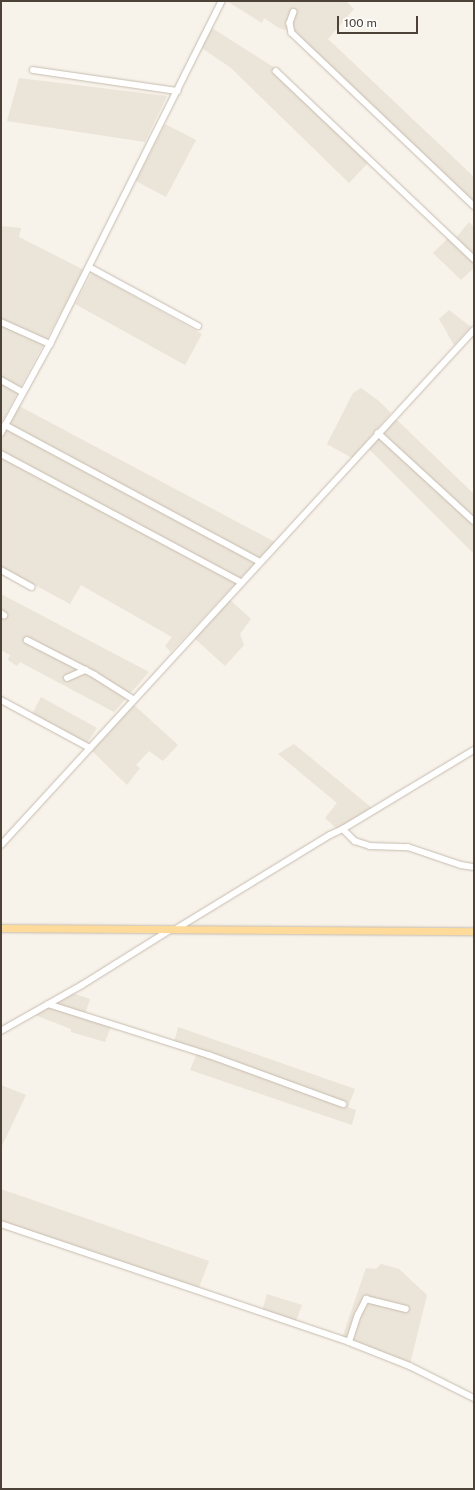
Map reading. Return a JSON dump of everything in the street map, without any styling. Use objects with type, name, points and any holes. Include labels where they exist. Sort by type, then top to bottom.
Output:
[{"type":"main road","points":[[1,928],[474,931]]},
{"type":"street","points":[[1,433],[50,344],[89,268],[222,1]]},
{"type":"street","points":[[294,12],[290,23],[292,33],[474,206]]},
{"type":"street","points":[[33,70],[177,91]]},
{"type":"street","points":[[276,71],[474,259]]},
{"type":"street","points":[[89,268],[198,326]]},
{"type":"street","points":[[1,322],[50,344]]},
{"type":"street","points":[[1,845],[90,748],[133,698],[474,330]]},
{"type":"street","points":[[1,380],[23,392]]},
{"type":"street","points":[[5,425],[260,562]]},
{"type":"street","points":[[378,433],[474,521]]},
{"type":"street","points":[[1,454],[241,582]]},
{"type":"street","points":[[1,570],[32,587]]},
{"type":"street","points":[[27,640],[85,670],[133,698]]},
{"type":"street","points":[[67,678],[85,670]]},
{"type":"street","points":[[1,700],[90,748]]},
{"type":"street","points":[[1,1031],[330,834],[344,829],[474,750]]},
{"type":"street","points":[[344,829],[355,840],[370,846],[408,847],[461,865],[474,867]]},
{"type":"street","points":[[48,1004],[210,1055],[343,1104]]},
{"type":"street","points":[[1,1224],[349,1342],[410,1366],[474,1398]]},
{"type":"street","points":[[349,1342],[358,1315],[366,1299],[406,1309]]},
{"type":"shaded area","points":[[227,1],[346,1],[354,9],[328,39],[474,177],[474,205],[294,32],[279,28],[264,18],[262,23]]},
{"type":"shaded area","points":[[212,28],[275,68],[273,71],[368,163],[349,183],[231,68],[202,48]]},
{"type":"shaded area","points":[[19,78],[167,96],[145,142],[7,121]]},
{"type":"shaded area","points":[[165,124],[196,140],[166,197],[136,181]]},
{"type":"shaded area","points":[[469,222],[474,227],[474,257],[455,239]]},
{"type":"shaded area","points":[[1,226],[21,228],[19,237],[84,270],[1,423]]},
{"type":"shaded area","points":[[448,238],[474,263],[474,268],[461,280],[433,253]]},
{"type":"shaded area","points":[[92,273],[202,334],[185,365],[75,304]]},
{"type":"shaded area","points":[[449,310],[471,327],[454,345],[439,319]]},
{"type":"shaded area","points":[[361,388],[379,401],[391,413],[352,458],[327,444],[353,393]]},
{"type":"shaded area","points":[[19,406],[275,542],[171,652],[165,646],[172,637],[81,585],[70,604],[35,585],[33,589],[1,572],[1,440]]},
{"type":"shaded area","points":[[396,419],[474,494],[474,554],[369,449]]},
{"type":"shaded area","points":[[1,594],[149,672],[114,712],[20,662],[17,666],[8,660],[10,655],[1,650]]},
{"type":"shaded area","points":[[229,599],[251,619],[240,634],[244,645],[225,666],[193,637]]},
{"type":"shaded area","points":[[41,697],[97,728],[86,745],[31,716]]},
{"type":"shaded area","points":[[134,705],[178,745],[163,761],[149,751],[136,765],[140,768],[127,785],[91,750]]},
{"type":"shaded area","points":[[294,744],[372,808],[337,829],[325,818],[337,803],[278,754]]},
{"type":"shaded area","points":[[72,993],[90,999],[84,1017],[111,1026],[105,1042],[71,1032],[71,1029],[35,1015]]},
{"type":"shaded area","points":[[178,1027],[355,1089],[348,1107],[356,1110],[352,1125],[190,1070],[198,1051],[174,1043]]},
{"type":"shaded area","points":[[1,1085],[26,1095],[1,1148]]},
{"type":"shaded area","points":[[1,1189],[209,1261],[198,1290],[1,1223]]},
{"type":"shaded area","points":[[381,1264],[399,1269],[427,1295],[410,1364],[342,1338],[366,1268],[376,1269]]},
{"type":"shaded area","points":[[267,1294],[302,1305],[296,1321],[262,1311]]}]
